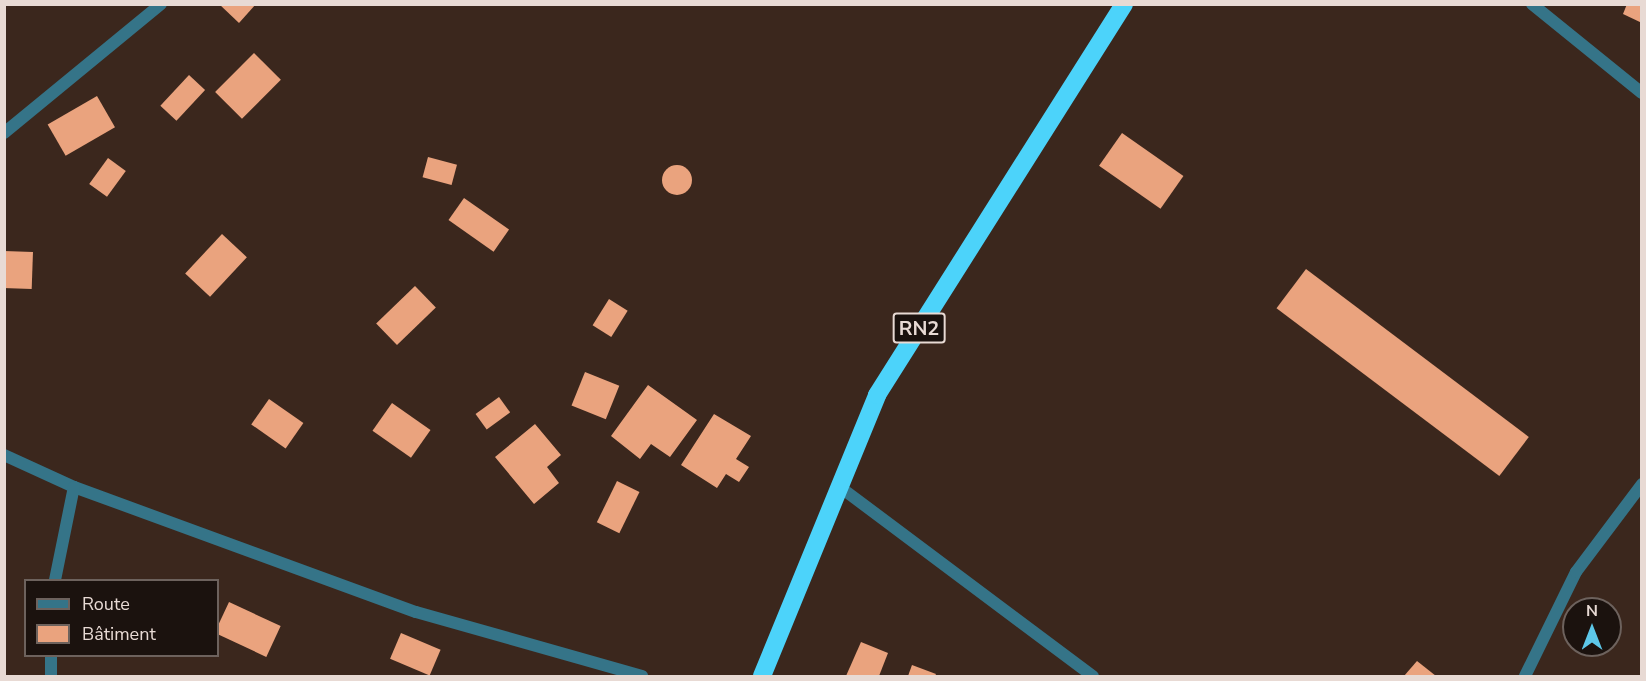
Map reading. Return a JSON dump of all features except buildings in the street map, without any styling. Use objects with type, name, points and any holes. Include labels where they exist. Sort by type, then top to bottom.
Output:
[{"type":"highway","name":"RN2","points":[[762,676],[878,395],[1124,4]]},
{"type":"street","points":[[4,133],[161,4]]},
{"type":"street","points":[[1532,4],[1641,93]]},
{"type":"street","points":[[4,455],[74,487],[416,612],[642,676]]},
{"type":"street","points":[[1525,676],[1576,572],[1641,484]]},
{"type":"street","points":[[55,579],[74,487]]},
{"type":"street","points":[[840,487],[1093,676]]},
{"type":"street","points":[[51,657],[51,676]]}]
